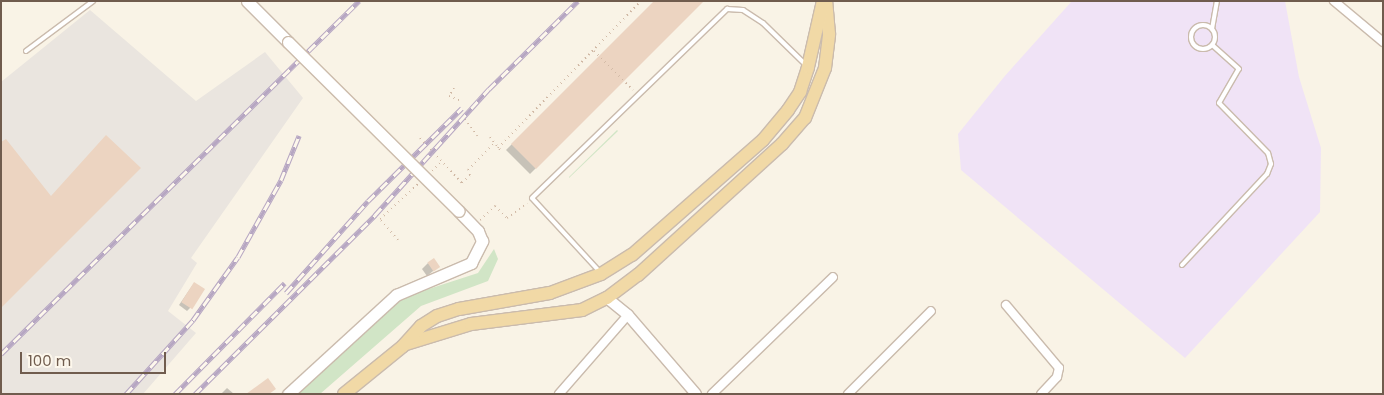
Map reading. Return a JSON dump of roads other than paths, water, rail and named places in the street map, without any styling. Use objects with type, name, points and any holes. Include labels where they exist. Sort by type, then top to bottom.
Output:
[{"type":"main road","points":[[247,1],[473,226],[482,241],[471,263],[396,295],[288,394]]},
{"type":"main road","points":[[344,394],[402,346],[421,326],[437,316],[459,309],[550,293],[601,274],[632,255],[762,140],[800,92],[825,1]]},
{"type":"main road","points":[[402,346],[450,328],[556,316],[582,310],[607,298],[638,275],[782,144],[805,118],[825,68],[829,34],[825,1]]},
{"type":"street","points":[[1334,1],[1383,42]]},
{"type":"street","points":[[712,394],[833,277]]},
{"type":"street","points":[[607,298],[628,315],[696,394]]},
{"type":"street","points":[[1006,305],[1059,368],[1057,377],[1041,394]]},
{"type":"street","points":[[848,394],[931,311]]},
{"type":"street","points":[[559,394],[628,315]]},
{"type":"lane","points":[[26,51],[93,1]]},
{"type":"lane","points":[[1212,45],[1215,37],[1212,29],[1217,1]]},
{"type":"lane","points":[[601,274],[532,198],[727,9],[743,10],[763,23],[808,68]]},
{"type":"lane","points":[[1212,29],[1205,24],[1197,26],[1190,36],[1193,44],[1200,49],[1212,45]]},
{"type":"lane","points":[[1182,265],[1267,174],[1271,164],[1268,153],[1219,103],[1239,69],[1212,45]]},
{"type":"railway","points":[[1,354],[359,1]]},
{"type":"railway","points":[[195,394],[375,215],[489,89],[578,1]]},
{"type":"railway","points":[[286,293],[368,201],[462,108]]},
{"type":"railway","points":[[126,394],[193,320],[238,257],[281,180],[299,136]]},
{"type":"railway","points":[[175,394],[285,283]]}]
